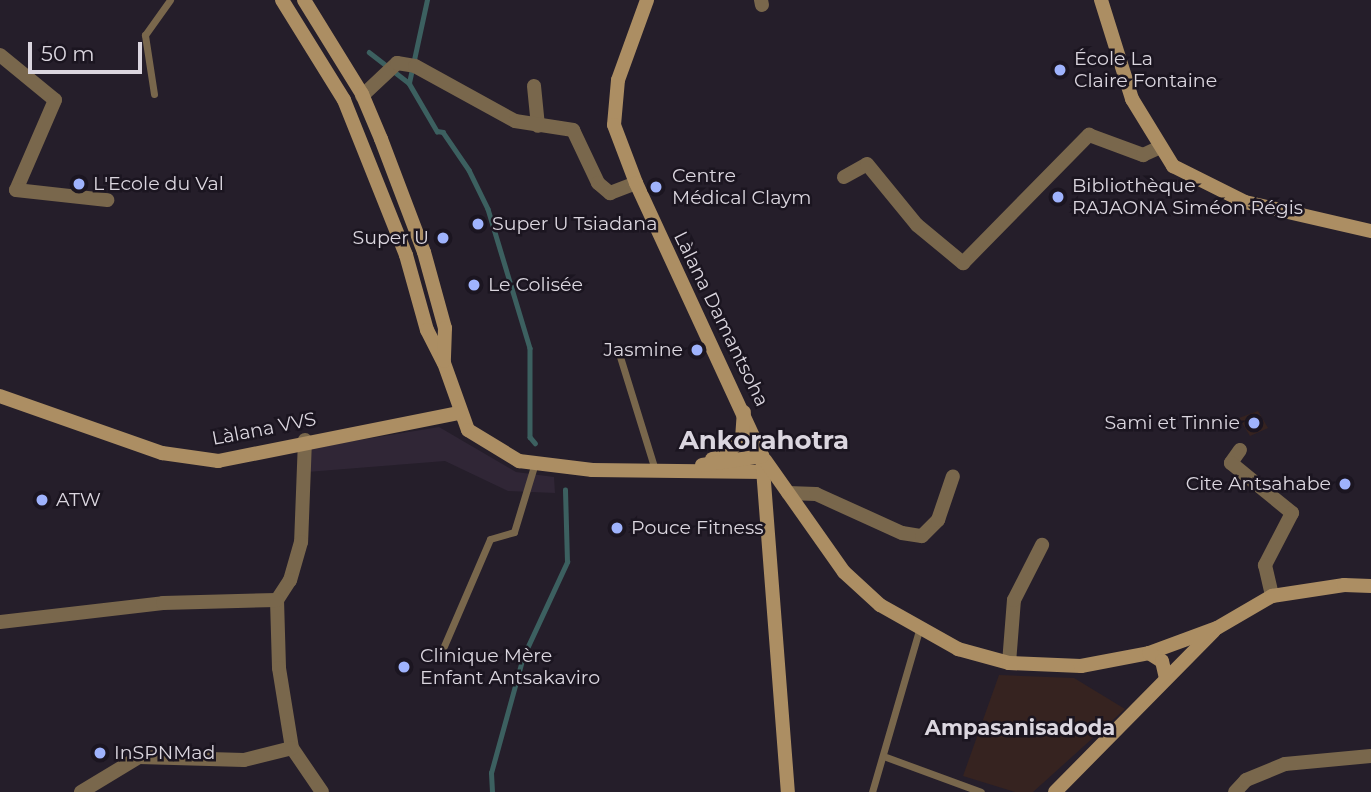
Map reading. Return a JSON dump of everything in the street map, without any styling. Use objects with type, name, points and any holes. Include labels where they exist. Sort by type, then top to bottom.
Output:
[{"type":"main road","points":[[282,0],[344,100],[406,255],[426,330],[444,363],[459,413],[468,430],[481,441],[519,461],[655,470],[765,472]]},
{"type":"main road","points":[[304,0],[362,96],[424,252],[445,328],[444,363]]},
{"type":"main road","name":"Làlana Damantsoha","points":[[647,0],[618,80],[614,125],[636,183],[744,410],[762,456]]},
{"type":"main road","points":[[1101,0],[1113,51],[1158,148],[1173,166],[1216,192],[1371,231]]},
{"type":"main road","name":"Làlana VVS","points":[[0,396],[162,453],[218,461],[305,440],[459,413]]},
{"type":"main road","points":[[692,466],[724,456],[742,439],[744,410]]},
{"type":"main road","points":[[655,470],[762,456]]},
{"type":"main road","points":[[762,456],[788,792]]},
{"type":"main road","points":[[762,456],[844,572],[880,605],[919,630],[958,649],[1009,663],[1082,666],[1149,653],[1217,628],[1272,596],[1345,585],[1371,586]]},
{"type":"main road","points":[[767,500],[788,494]]},
{"type":"main road","points":[[1055,792],[1217,628]]},
{"type":"main road","points":[[1149,653],[1162,661],[1166,678]]},
{"type":"street","points":[[0,55],[55,100],[16,190],[107,200]]},
{"type":"street","points":[[362,96],[385,74],[405,64],[515,121],[573,130],[598,183],[607,195],[636,183]]},
{"type":"street","points":[[534,86],[538,126]]},
{"type":"street","points":[[844,177],[867,164],[917,225],[963,263],[1089,135],[1143,155],[1158,148]]},
{"type":"street","points":[[305,440],[301,542],[290,580],[277,600],[279,668],[292,748],[322,792]]},
{"type":"street","points":[[1240,450],[1231,463],[1292,513],[1265,565],[1272,596]]},
{"type":"street","points":[[788,494],[816,494],[902,533],[922,536],[938,520],[953,476]]},
{"type":"street","points":[[1009,663],[1014,600],[1042,545]]},
{"type":"street","points":[[0,622],[163,603],[277,600]]},
{"type":"street","points":[[81,792],[139,757],[244,760],[292,748]]},
{"type":"street","points":[[1234,792],[1246,780],[1285,764],[1371,756]]},
{"type":"lane","points":[[154,94],[145,35],[170,0]]},
{"type":"lane","points":[[617,347],[655,470]]},
{"type":"lane","points":[[444,646],[490,539],[514,532],[535,463]]},
{"type":"lane","points":[[872,792],[886,757],[919,630]]},
{"type":"lane","points":[[886,757],[981,792]]},
{"type":"shaded area","name":"Sami et Tinnie","points":[[1258,411],[1268,428],[1250,436],[1239,418]]},
{"type":"shaded area","points":[[439,427],[516,472],[554,477],[555,493],[508,491],[445,461],[307,472],[305,449]]},
{"type":"shaded area","points":[[999,675],[1074,678],[1125,709],[1033,792],[1015,792],[963,776]]},
{"type":"waterway","points":[[409,83],[427,0]]},
{"type":"waterway","points":[[369,52],[409,83],[437,131],[443,132],[469,170],[488,209],[530,348],[530,437],[535,443]]},
{"type":"waterway","points":[[492,792],[491,773],[523,657],[567,562],[565,490]]},
{"type":"place","name":"École La Claire Fontaine","points":[[1060,70]]},
{"type":"place","name":"L'Ecole du Val","points":[[79,184]]},
{"type":"place","name":"Centre Médical Claym","points":[[656,187]]},
{"type":"place","name":"Bibliothèque RAJAONA Siméon Régis","points":[[1058,197]]},
{"type":"place","name":"Super U Tsiadana","points":[[478,224]]},
{"type":"place","name":"Super U","points":[[443,238]]},
{"type":"place","name":"Le Colisée","points":[[474,285]]},
{"type":"place","name":"Jasmine","points":[[697,350]]},
{"type":"place","name":"Sami et Tinnie","points":[[1254,423]]},
{"type":"place","name":"Cite Antsahabe","points":[[1345,484]]},
{"type":"place","name":"ATW","points":[[42,500]]},
{"type":"place","name":"Pouce Fitness","points":[[617,528]]},
{"type":"place","name":"Clinique Mère Enfant Antsakaviro","points":[[404,667]]},
{"type":"place","name":"InSPNMad","points":[[100,753]]},
{"type":"district","name":"Ankorahotra","points":[[764,441]]},
{"type":"district","name":"Ampasanisadoda","points":[[1020,728]]}]
